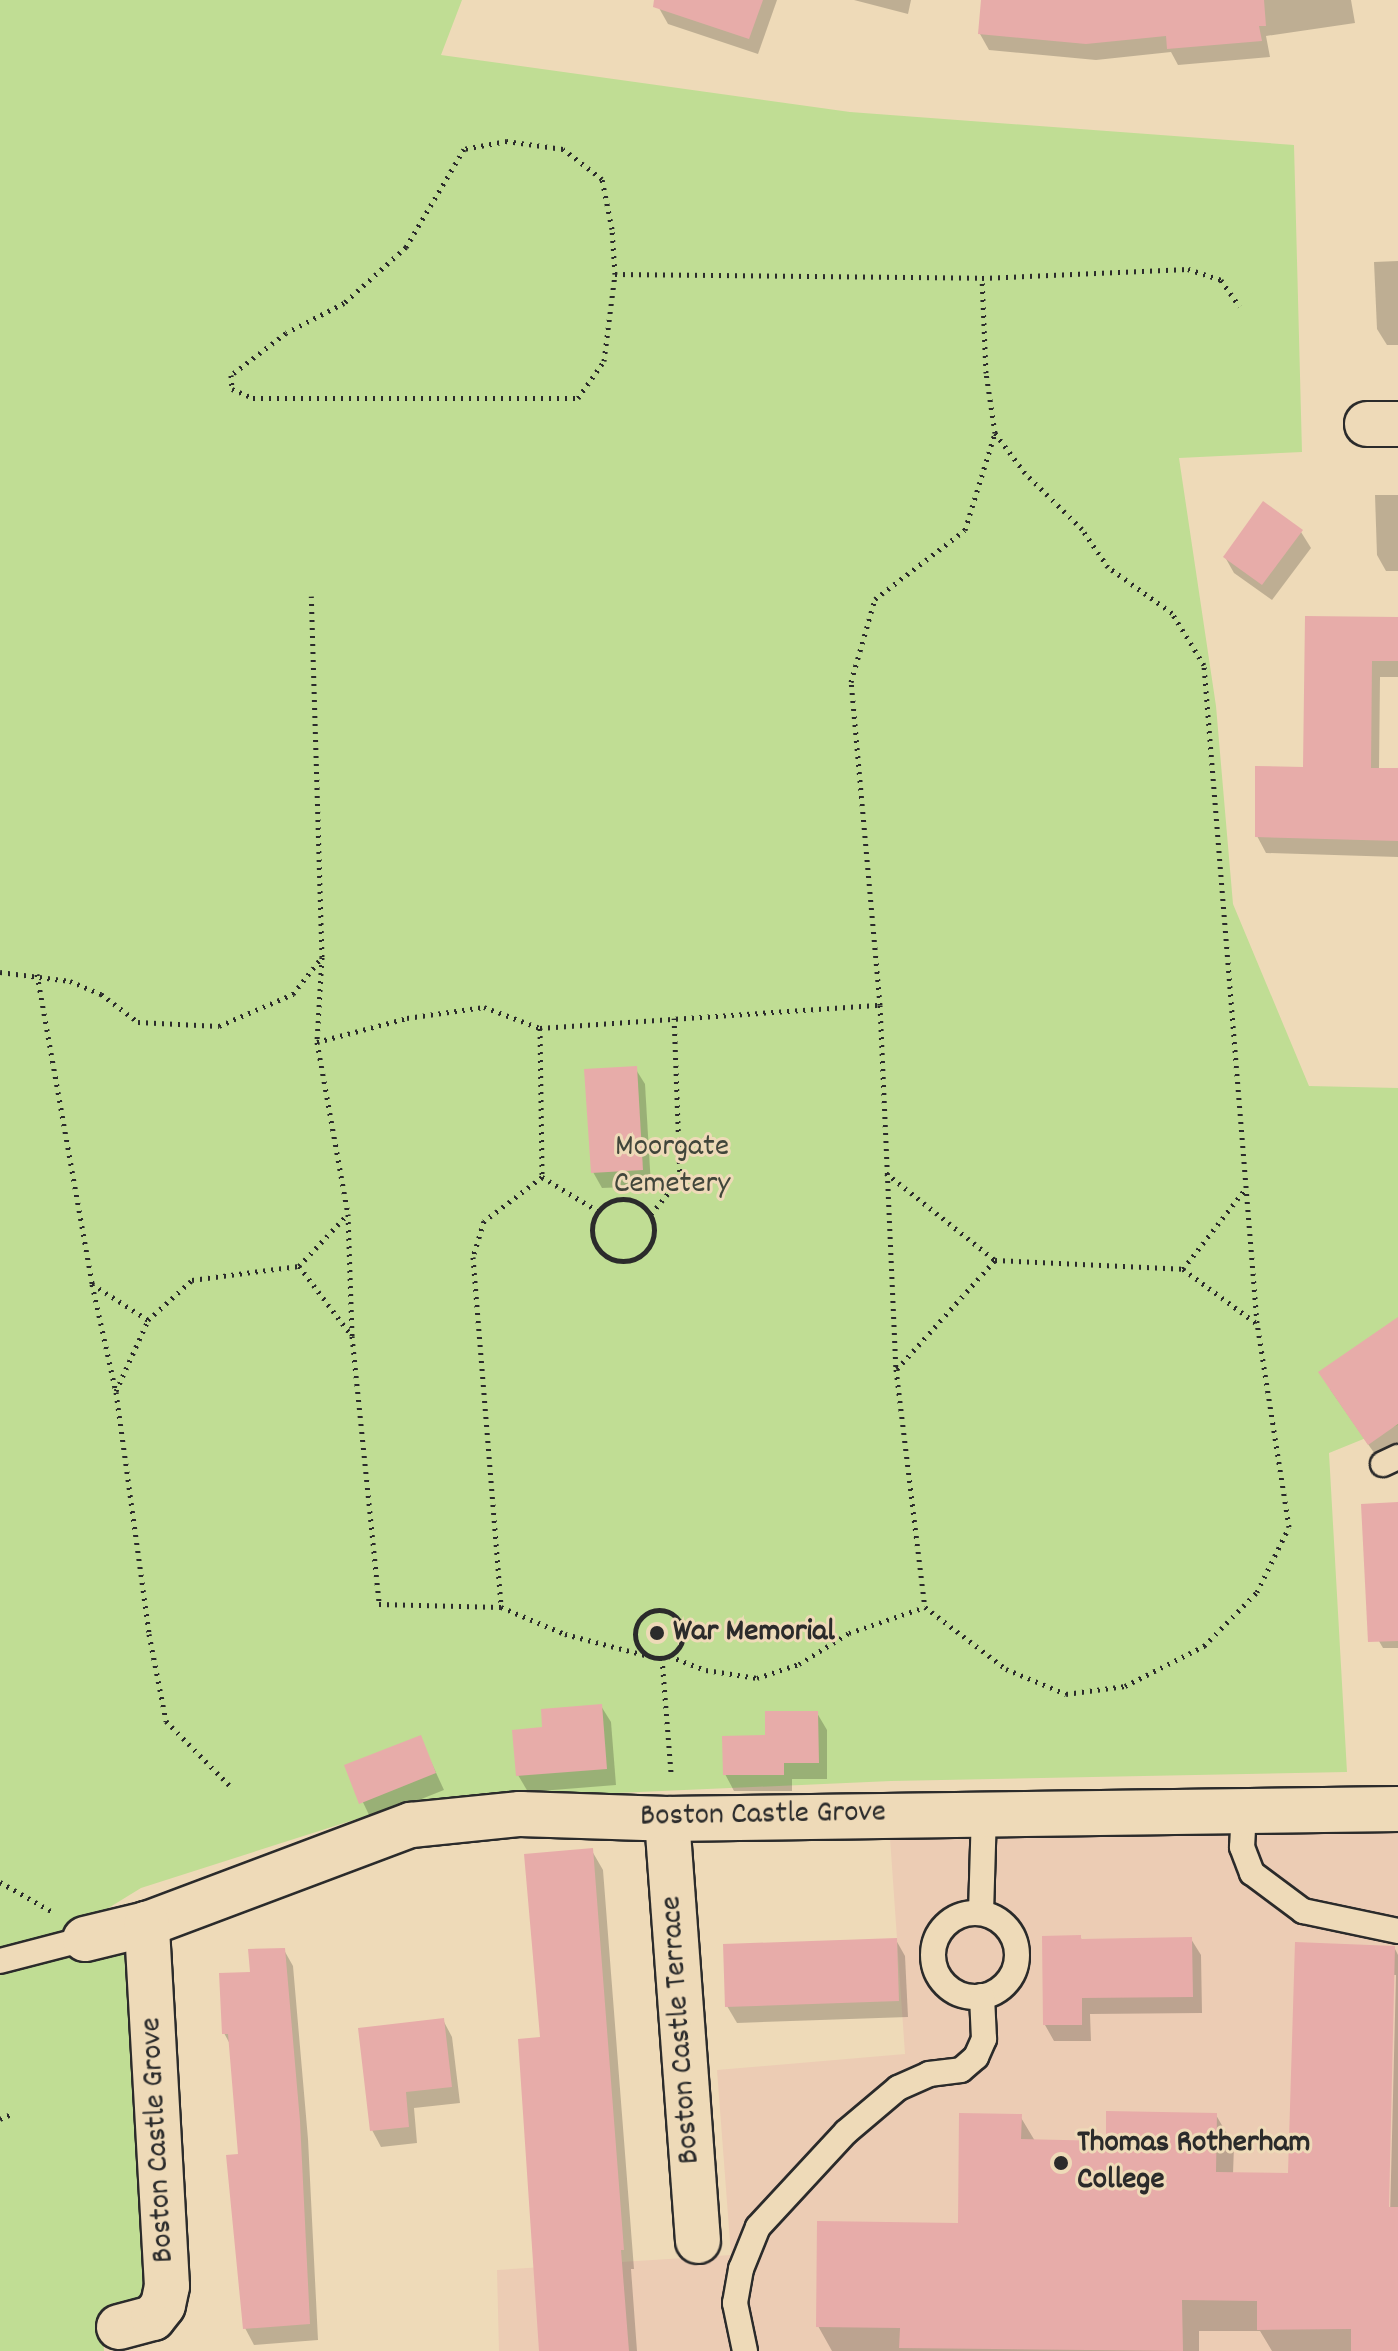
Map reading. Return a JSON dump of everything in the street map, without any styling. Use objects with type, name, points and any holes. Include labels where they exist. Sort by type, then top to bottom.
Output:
[{"type":"street","name":"Boston Castle Grove","points":[[85,1939],[147,1924],[411,1825],[520,1814],[672,1818],[1398,1809]]},
{"type":"street","name":"Boston Castle Terrace","points":[[672,1818],[698,2241]]},
{"type":"street","name":"Boston Castle Grove","points":[[119,2327],[153,2318],[163,2305],[167,2286],[147,1924]]},
{"type":"lane","points":[[1244,1810],[1242,1847],[1252,1873],[1303,1911],[1398,1931]]},
{"type":"lane","points":[[981,1913],[984,1813]]},
{"type":"lane","points":[[981,1913],[1005,1924],[1017,1947],[1017,1960],[1006,1984],[982,1996],[968,1996],[944,1982],[933,1956],[942,1929],[953,1919],[981,1913]]},
{"type":"lane","points":[[0,1961],[85,1939]]},
{"type":"lane","points":[[745,2351],[735,2303],[741,2269],[758,2227],[846,2132],[898,2088],[929,2074],[961,2070],[976,2057],[984,2039],[982,1996]]},
{"type":"path","points":[[507,141],[563,149],[602,179],[612,229],[615,274],[604,361],[578,398],[253,398],[232,389],[231,375],[286,333],[344,303],[406,247],[464,149],[507,141]]},
{"type":"path","points":[[615,274],[982,278],[1188,269],[1221,280],[1239,306]]},
{"type":"path","points":[[982,278],[986,373],[995,433],[965,530],[875,599],[851,682],[880,1005],[896,1369],[925,1607],[1006,1669],[1066,1694],[1125,1686],[1204,1646],[1257,1592],[1289,1527],[1257,1323],[1204,665],[1172,613],[1108,567],[1082,529],[1025,473],[995,433]]},
{"type":"path","points":[[311,596],[322,957],[317,1042],[348,1214],[352,1336],[379,1604],[501,1607],[565,1634],[645,1655],[665,1657],[706,1670],[757,1678],[799,1664],[849,1633],[925,1607]]},
{"type":"path","points":[[0,972],[37,974],[70,981],[101,994],[138,1022],[219,1026],[293,994],[322,957]]},
{"type":"path","points":[[37,974],[92,1284],[116,1392],[149,1634],[166,1721],[230,1786]]},
{"type":"path","points":[[317,1042],[407,1018],[484,1007],[540,1028],[880,1005]]},
{"type":"path","points":[[651,1214],[628,1200],[613,1201],[598,1211],[592,1226],[594,1244],[613,1261],[632,1262],[644,1253],[654,1236],[651,1214],[680,1179],[674,1018]]},
{"type":"path","points":[[540,1028],[542,1177]]},
{"type":"path","points":[[885,1172],[995,1260],[1183,1269],[1257,1323]]},
{"type":"path","points":[[542,1177],[598,1211]]},
{"type":"path","points":[[501,1607],[473,1257],[484,1221],[542,1177]]},
{"type":"path","points":[[1183,1269],[1247,1188]]},
{"type":"path","points":[[116,1392],[148,1320],[192,1280],[299,1266],[348,1214]]},
{"type":"path","points":[[896,1369],[995,1260]]},
{"type":"path","points":[[299,1266],[352,1336]]},
{"type":"path","points":[[92,1284],[148,1320]]},
{"type":"path","points":[[645,1655],[634,1636],[639,1619],[661,1608],[676,1615],[684,1630],[681,1643],[665,1657],[664,1716],[672,1818]]},
{"type":"path","points":[[0,1882],[45,1906],[85,1939]]},
{"type":"path","points":[[0,2119],[11,2114]]},
{"type":"shaded area","name":"Thomas Rotherham College","points":[[1398,1833],[1398,2351],[499,2351],[497,2270],[731,2255],[717,2070],[905,2054],[890,1838]]},
{"type":"green space","name":"Moorgate Cemetery","points":[[0,0],[462,0],[441,55],[850,112],[1294,145],[1302,452],[1179,458],[1216,706],[1233,904],[1309,1086],[1398,1088],[1398,1425],[1329,1453],[1347,1772],[891,1781],[410,1802],[141,1888],[84,1923],[132,1958],[156,2283],[142,2308],[102,2319],[104,2351],[0,2351]]},
{"type":"building","points":[[654,0],[763,0],[749,39],[653,7]]},
{"type":"building","points":[[981,0],[1264,0],[1266,26],[1259,26],[1262,41],[1167,49],[1166,36],[1086,44],[978,34]]},
{"type":"building","points":[[1263,501],[1303,530],[1262,585],[1223,557]]},
{"type":"building","points":[[1305,616],[1398,617],[1398,661],[1372,661],[1371,768],[1398,768],[1398,841],[1255,837],[1255,766],[1303,767]]},
{"type":"building","points":[[637,1066],[643,1170],[591,1173],[584,1069]]},
{"type":"building","points":[[1398,1317],[1398,1424],[1368,1445],[1318,1372]]},
{"type":"building","points":[[1398,1502],[1398,1641],[1368,1642],[1361,1504]]},
{"type":"building","points":[[602,1704],[607,1769],[516,1776],[512,1730],[542,1727],[541,1709]]},
{"type":"building","points":[[765,1711],[818,1711],[819,1763],[784,1763],[784,1775],[723,1775],[722,1736],[765,1735]]},
{"type":"building","points":[[421,1735],[436,1773],[359,1804],[344,1765]]},
{"type":"building","points":[[593,1848],[629,2351],[539,2351],[518,2039],[540,2037],[524,1854]]},
{"type":"building","points":[[1081,1935],[1081,1939],[1192,1937],[1193,1997],[1082,1998],[1082,2025],[1043,2025],[1042,1936]]},
{"type":"building","points":[[897,1938],[899,2001],[725,2007],[723,1944]]},
{"type":"building","points":[[1295,1942],[1395,1946],[1389,2207],[1398,2207],[1398,2351],[1351,2351],[1351,2329],[1257,2330],[1257,2301],[1182,2300],[1183,2351],[899,2348],[900,2328],[816,2327],[817,2221],[958,2223],[959,2113],[1022,2114],[1021,2139],[1106,2141],[1106,2111],[1217,2113],[1216,2172],[1288,2173]]},
{"type":"building","points":[[285,1948],[300,2121],[310,2324],[243,2329],[226,2155],[238,2154],[228,2034],[222,2034],[219,1973],[250,1972],[248,1949]]},
{"type":"building","points":[[444,2018],[452,2087],[406,2092],[409,2127],[370,2131],[358,2028]]},
{"type":"place","name":"War Memorial","points":[[657,1633]]},
{"type":"place","name":"Thomas Rotherham College","points":[[1061,2163]]}]
